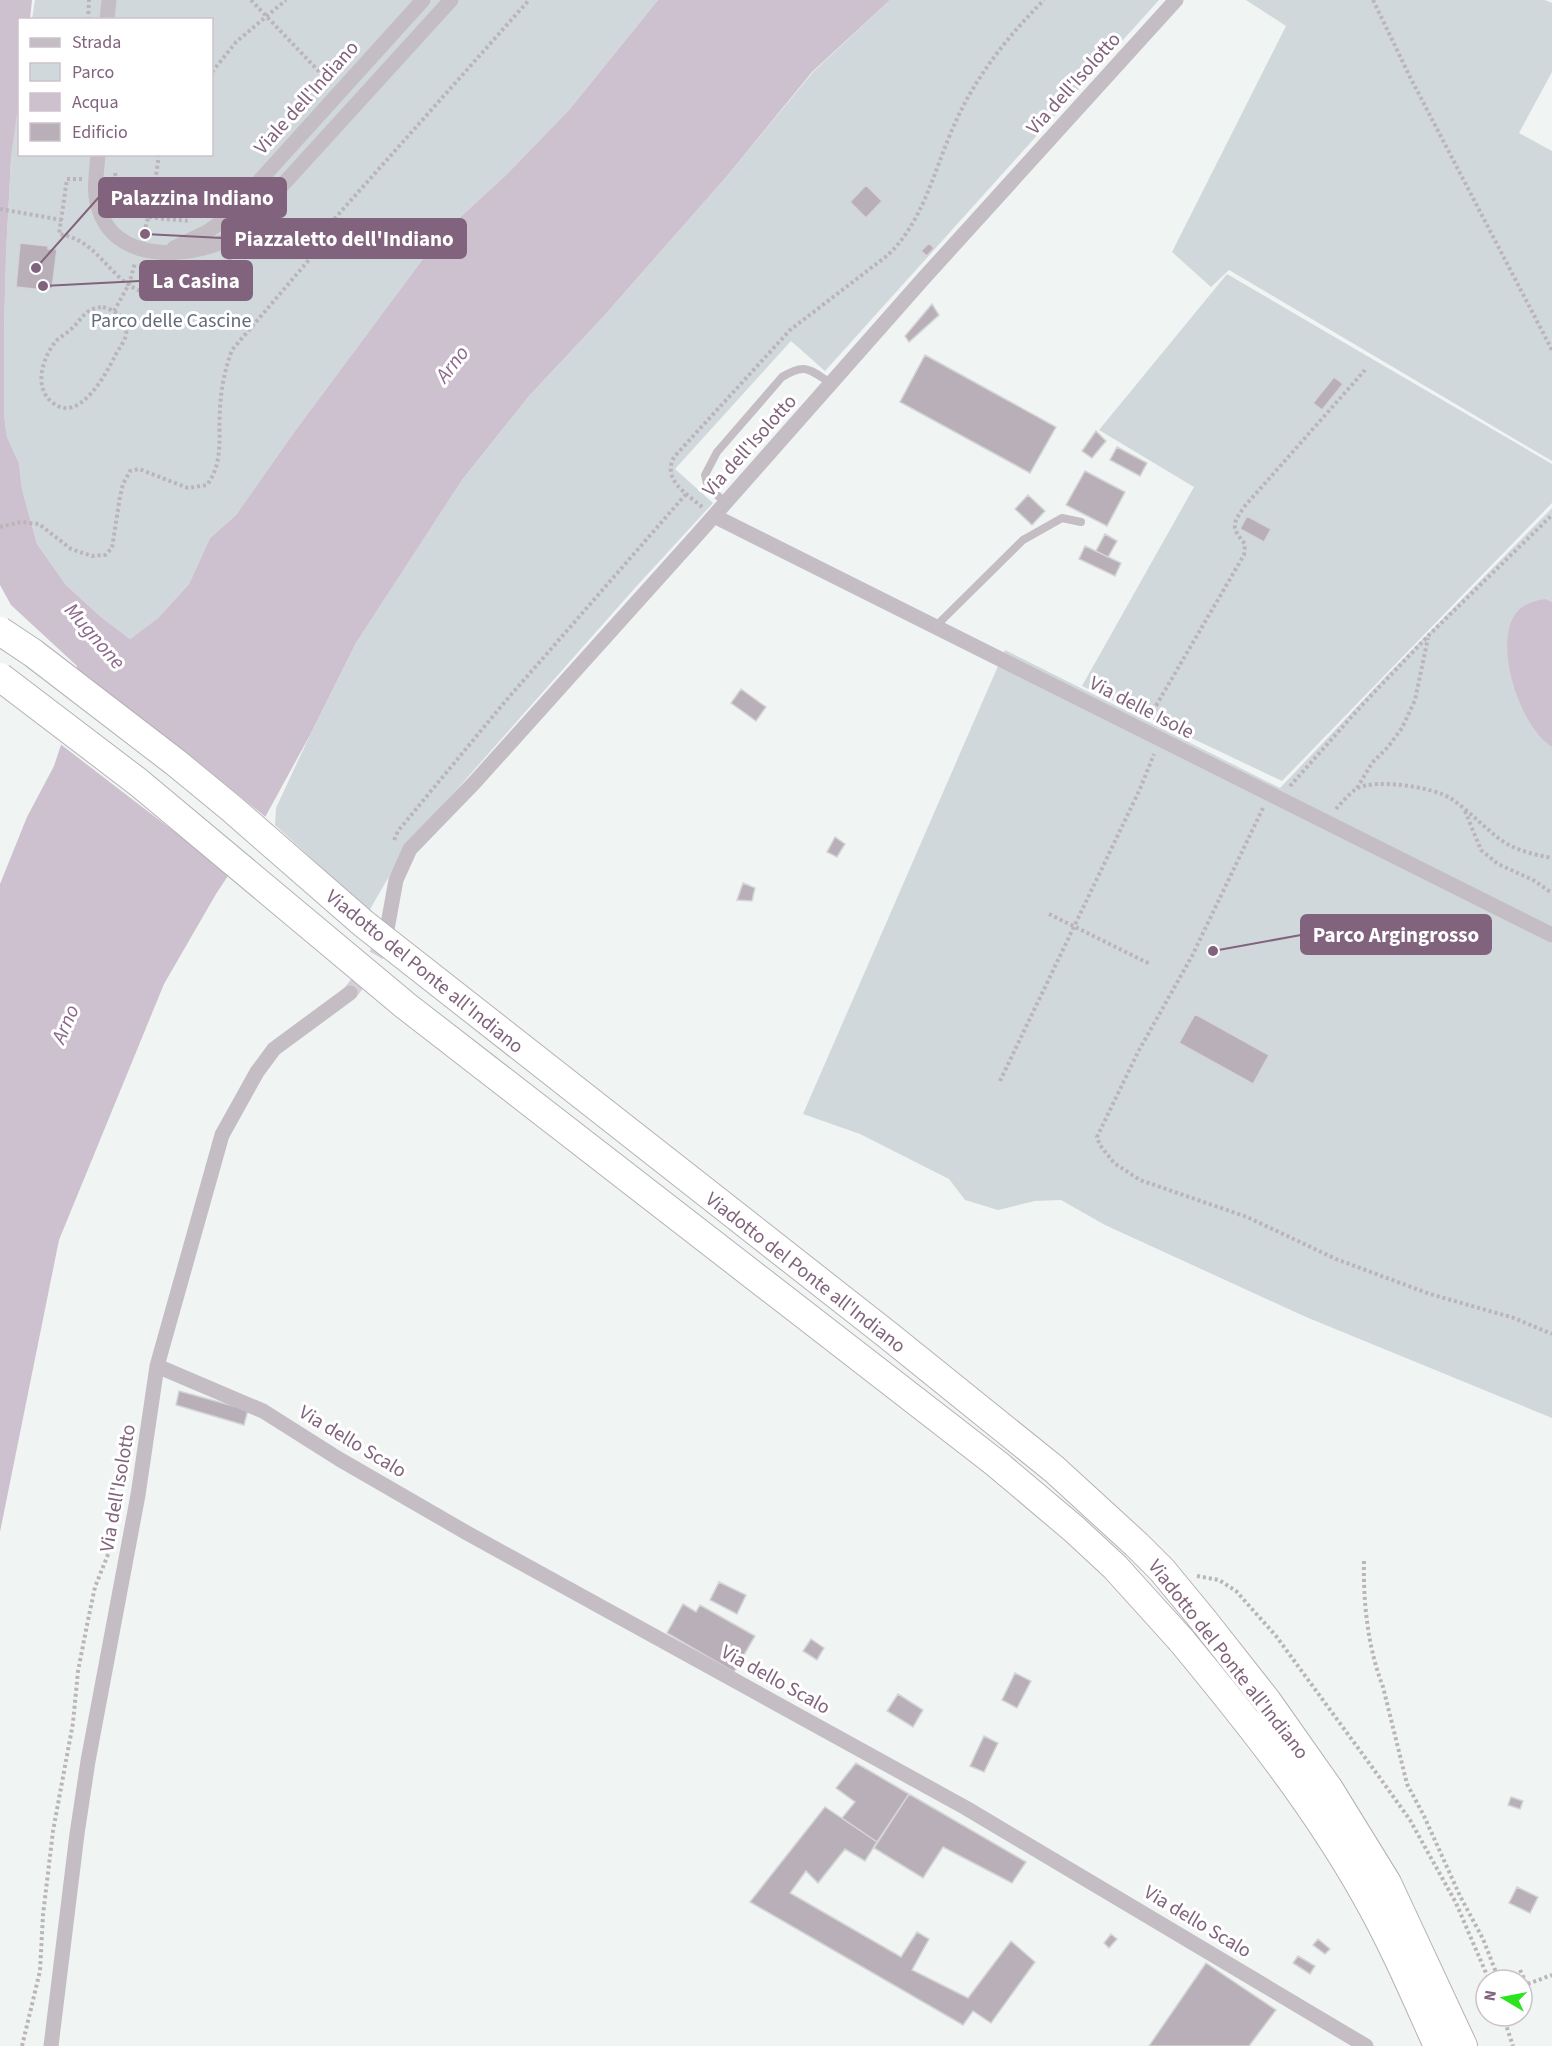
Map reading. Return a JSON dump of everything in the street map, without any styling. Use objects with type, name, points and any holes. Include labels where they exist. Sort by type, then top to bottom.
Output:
[{"type":"highway","name":"Viadotto del Ponte all'Indiano","points":[[0,631],[33,653],[175,762],[373,931],[889,1336],[1054,1469],[1137,1545],[1204,1621],[1267,1701],[1329,1789],[1387,1883],[1464,2046]]},
{"type":"highway","name":"Viadotto del Ponte all'Indiano","points":[[0,678],[138,782],[406,1006],[997,1464],[1074,1529],[1114,1567],[1181,1640],[1249,1722],[1299,1790],[1366,1895],[1411,1985],[1438,2046]]},
{"type":"street","points":[[107,18],[109,0]]},
{"type":"street","name":"Viale dell'Indiano","points":[[195,246],[423,0]]},
{"type":"street","points":[[98,156],[98,205],[106,225],[123,242],[140,249],[162,252],[195,246],[218,245],[237,235],[451,0]]},
{"type":"street","name":"Via dell'Isolotto","points":[[386,935],[396,880],[410,849],[474,783],[1176,0]]},
{"type":"street","name":"Via delle Isole","points":[[714,516],[1552,935]]},
{"type":"street","name":"Via dell'Isolotto","points":[[52,2043],[88,1761],[129,1546],[157,1366],[222,1135],[257,1072],[274,1049],[350,993]]},
{"type":"street","name":"Via dello Scalo","points":[[157,1366],[264,1412],[339,1459],[467,1533],[966,1808],[1366,2046]]},
{"type":"lane","points":[[726,503],[708,487],[705,475],[717,452],[775,385],[796,368],[806,368],[831,383]]},
{"type":"lane","points":[[936,626],[1023,540],[1062,518],[1081,522]]},
{"type":"path","points":[[88,18],[89,0]]},
{"type":"path","points":[[251,0],[339,93]]},
{"type":"path","points":[[213,71],[236,42],[286,0]]},
{"type":"path","points":[[0,527],[21,522],[39,524],[70,549],[92,556],[105,555],[112,548],[123,484],[130,471],[139,469],[188,488],[207,485],[214,476],[218,463],[221,390],[232,350],[314,254],[329,225],[529,0]]},
{"type":"path","points":[[714,516],[675,483],[670,473],[674,457],[785,335],[902,242],[930,188],[952,129],[970,91],[1003,45],[1044,0]]},
{"type":"path","points":[[1373,0],[1410,77],[1552,350]]},
{"type":"path","points":[[149,218],[157,184],[159,156]]},
{"type":"path","points":[[114,170],[118,188],[126,205],[132,211],[149,218],[193,221],[215,227]]},
{"type":"path","points":[[59,234],[67,179]]},
{"type":"path","points":[[0,209],[60,220]]},
{"type":"path","points":[[252,238],[275,242],[294,240],[329,225]]},
{"type":"path","points":[[114,311],[129,284]]},
{"type":"path","points":[[93,308],[114,311],[122,317],[126,325],[126,338],[106,374],[92,393],[81,402],[68,408],[57,407],[47,399],[42,387],[43,361],[57,339],[71,330],[93,308]]},
{"type":"path","points":[[1143,730],[1244,555],[1245,544],[1235,532],[1234,522],[1244,507],[1365,370]]},
{"type":"path","points":[[391,849],[398,831],[503,704],[687,493]]},
{"type":"path","points":[[1552,515],[1429,635],[1274,796],[1192,956],[1138,1052],[1097,1137],[1100,1146],[1114,1163],[1140,1180],[1247,1217],[1336,1259],[1430,1294],[1514,1318],[1552,1334]]},
{"type":"path","points":[[1323,821],[1357,788],[1372,764],[1402,728],[1415,700],[1429,635]]},
{"type":"path","points":[[1000,1081],[1140,789],[1160,739]]},
{"type":"path","points":[[1357,788],[1384,785],[1434,791],[1449,797],[1505,843],[1522,851],[1552,858]]},
{"type":"path","points":[[1465,810],[1481,850],[1498,864],[1533,880],[1552,893]]},
{"type":"path","points":[[1049,914],[1150,964]]},
{"type":"path","points":[[22,2046],[40,1971],[43,1915],[53,1831],[73,1723],[78,1671],[90,1609],[95,1587],[113,1544],[129,1546]]},
{"type":"path","points":[[1364,1561],[1365,1612],[1378,1674],[1407,1784],[1483,1939],[1494,1968]]},
{"type":"path","points":[[1188,1575],[1220,1580],[1236,1591],[1276,1636],[1410,1820],[1456,1903],[1484,1968]]},
{"type":"path","points":[[1534,1981],[1552,1975]]},
{"type":"path","points":[[1507,2028],[1513,2046]]},
{"type":"green space","name":"Parco delle Cascine","points":[[35,0],[658,0],[569,110],[506,175],[440,236],[295,431],[236,515],[210,538],[189,584],[158,618],[130,639],[101,617],[66,585],[37,544],[22,489],[19,463],[7,437],[4,415],[6,254],[11,159],[18,105],[18,156],[213,156],[213,18],[32,18]]},
{"type":"green space","points":[[890,0],[1159,0],[825,371],[791,341],[675,469],[713,503],[406,847],[369,911],[275,825],[276,808],[356,643],[462,480],[529,396],[603,317],[727,176],[813,72]]},
{"type":"green space","points":[[1246,0],[1545,0],[1552,3],[1552,72],[1519,133],[1552,151],[1552,461],[1229,270],[1211,287],[1172,252],[1286,26]]},
{"type":"green space","points":[[1227,274],[1552,464],[1552,503],[1282,781],[1082,686],[1194,487],[1099,430]]},
{"type":"green space","points":[[1552,508],[1552,1418],[1306,1317],[1105,1225],[1061,1200],[1035,1201],[998,1210],[965,1200],[949,1179],[860,1134],[803,1114],[1005,650],[1280,788],[1387,675]]},
{"type":"water","points":[[0,0],[32,0],[30,18],[18,18],[18,107],[11,159],[6,254],[4,415],[7,437],[19,463],[22,489],[37,544],[66,585],[101,617],[130,639],[158,618],[189,584],[210,538],[236,515],[295,431],[440,236],[506,175],[569,110],[658,0],[890,0],[812,72],[727,176],[603,317],[529,396],[462,480],[356,643],[310,735],[257,832],[216,894],[164,984],[59,1240],[0,1532],[0,884],[27,817],[54,766],[78,694],[77,666],[11,605],[0,585]]},
{"type":"water","points":[[1545,599],[1552,602],[1552,747],[1530,723],[1521,706],[1509,667],[1507,648],[1509,630],[1517,612],[1527,604]]},
{"type":"pier","points":[[70,664],[192,757],[268,819],[245,856],[215,863],[59,743],[75,694]]},
{"type":"building","points":[[866,185],[882,201],[866,218],[850,202]]},
{"type":"building","points":[[20,243],[57,249],[52,289],[16,287]]},
{"type":"building","points":[[929,243],[934,248],[927,256],[921,251]]},
{"type":"building","points":[[932,304],[939,315],[909,342],[905,336]]},
{"type":"building","points":[[925,355],[1056,427],[1030,473],[900,402]]},
{"type":"building","points":[[1334,377],[1343,384],[1322,410],[1313,403]]},
{"type":"building","points":[[1096,431],[1106,441],[1092,458],[1082,451]]},
{"type":"building","points":[[1117,447],[1147,463],[1140,476],[1110,460]]},
{"type":"building","points":[[1085,471],[1125,492],[1107,526],[1066,505]]},
{"type":"building","points":[[1028,495],[1045,511],[1032,525],[1015,509]]},
{"type":"building","points":[[1247,516],[1271,529],[1264,542],[1240,529]]},
{"type":"building","points":[[1105,534],[1117,541],[1108,557],[1096,551]]},
{"type":"building","points":[[1085,546],[1121,563],[1115,576],[1079,559]]},
{"type":"building","points":[[741,689],[766,707],[756,721],[731,703]]},
{"type":"building","points":[[835,837],[845,844],[837,857],[827,852]]},
{"type":"building","points":[[743,883],[755,888],[752,901],[737,900]]},
{"type":"building","points":[[1195,1014],[1269,1055],[1253,1084],[1179,1043]]},
{"type":"building","points":[[179,1391],[248,1410],[244,1425],[176,1405]]},
{"type":"building","points":[[719,1582],[746,1595],[737,1614],[710,1600]]},
{"type":"building","points":[[683,1604],[696,1612],[700,1605],[755,1636],[734,1672],[667,1633]]},
{"type":"building","points":[[811,1639],[824,1648],[817,1660],[803,1651]]},
{"type":"building","points":[[1015,1673],[1031,1681],[1017,1708],[1002,1700]]},
{"type":"building","points":[[898,1694],[923,1710],[913,1727],[887,1711]]},
{"type":"building","points":[[984,1736],[998,1743],[984,1772],[970,1766]]},
{"type":"building","points":[[856,1763],[909,1794],[877,1842],[842,1818],[855,1802],[836,1788]]},
{"type":"building","points":[[909,1794],[1026,1862],[1012,1883],[943,1847],[923,1878],[874,1848]]},
{"type":"building","points":[[1511,1797],[1523,1801],[1520,1809],[1508,1805]]},
{"type":"building","points":[[825,1807],[877,1842],[865,1861],[845,1849],[818,1883],[806,1871],[790,1893],[901,1957],[917,1932],[929,1939],[912,1970],[968,1998],[1011,1941],[1035,1962],[991,2023],[973,2011],[963,2025],[750,1902]]},
{"type":"building","points":[[1517,1887],[1538,1897],[1530,1913],[1509,1903]]},
{"type":"building","points":[[1111,1934],[1117,1939],[1109,1948],[1104,1943]]},
{"type":"building","points":[[1318,1939],[1330,1949],[1325,1954],[1313,1945]]},
{"type":"building","points":[[1298,1956],[1315,1966],[1310,1974],[1293,1963]]},
{"type":"building","points":[[1206,1963],[1276,2010],[1249,2046],[1149,2046]]},
{"type":"tunnel","points":[[350,993],[379,951],[386,935]]},
{"type":"place","name":"Piazzaletto dell'Indiano","points":[[145,234]]},
{"type":"place","name":"Palazzina Indiano","points":[[36,268]]},
{"type":"place","name":"La Casina","points":[[43,286]]},
{"type":"place","name":"Parco Argingrosso","points":[[1213,951]]},
{"type":"water label","name":"Arno","points":[[452,364]]},
{"type":"water label","name":"Mugnone","points":[[95,636]]},
{"type":"water label","name":"Arno","points":[[65,1024]]}]
